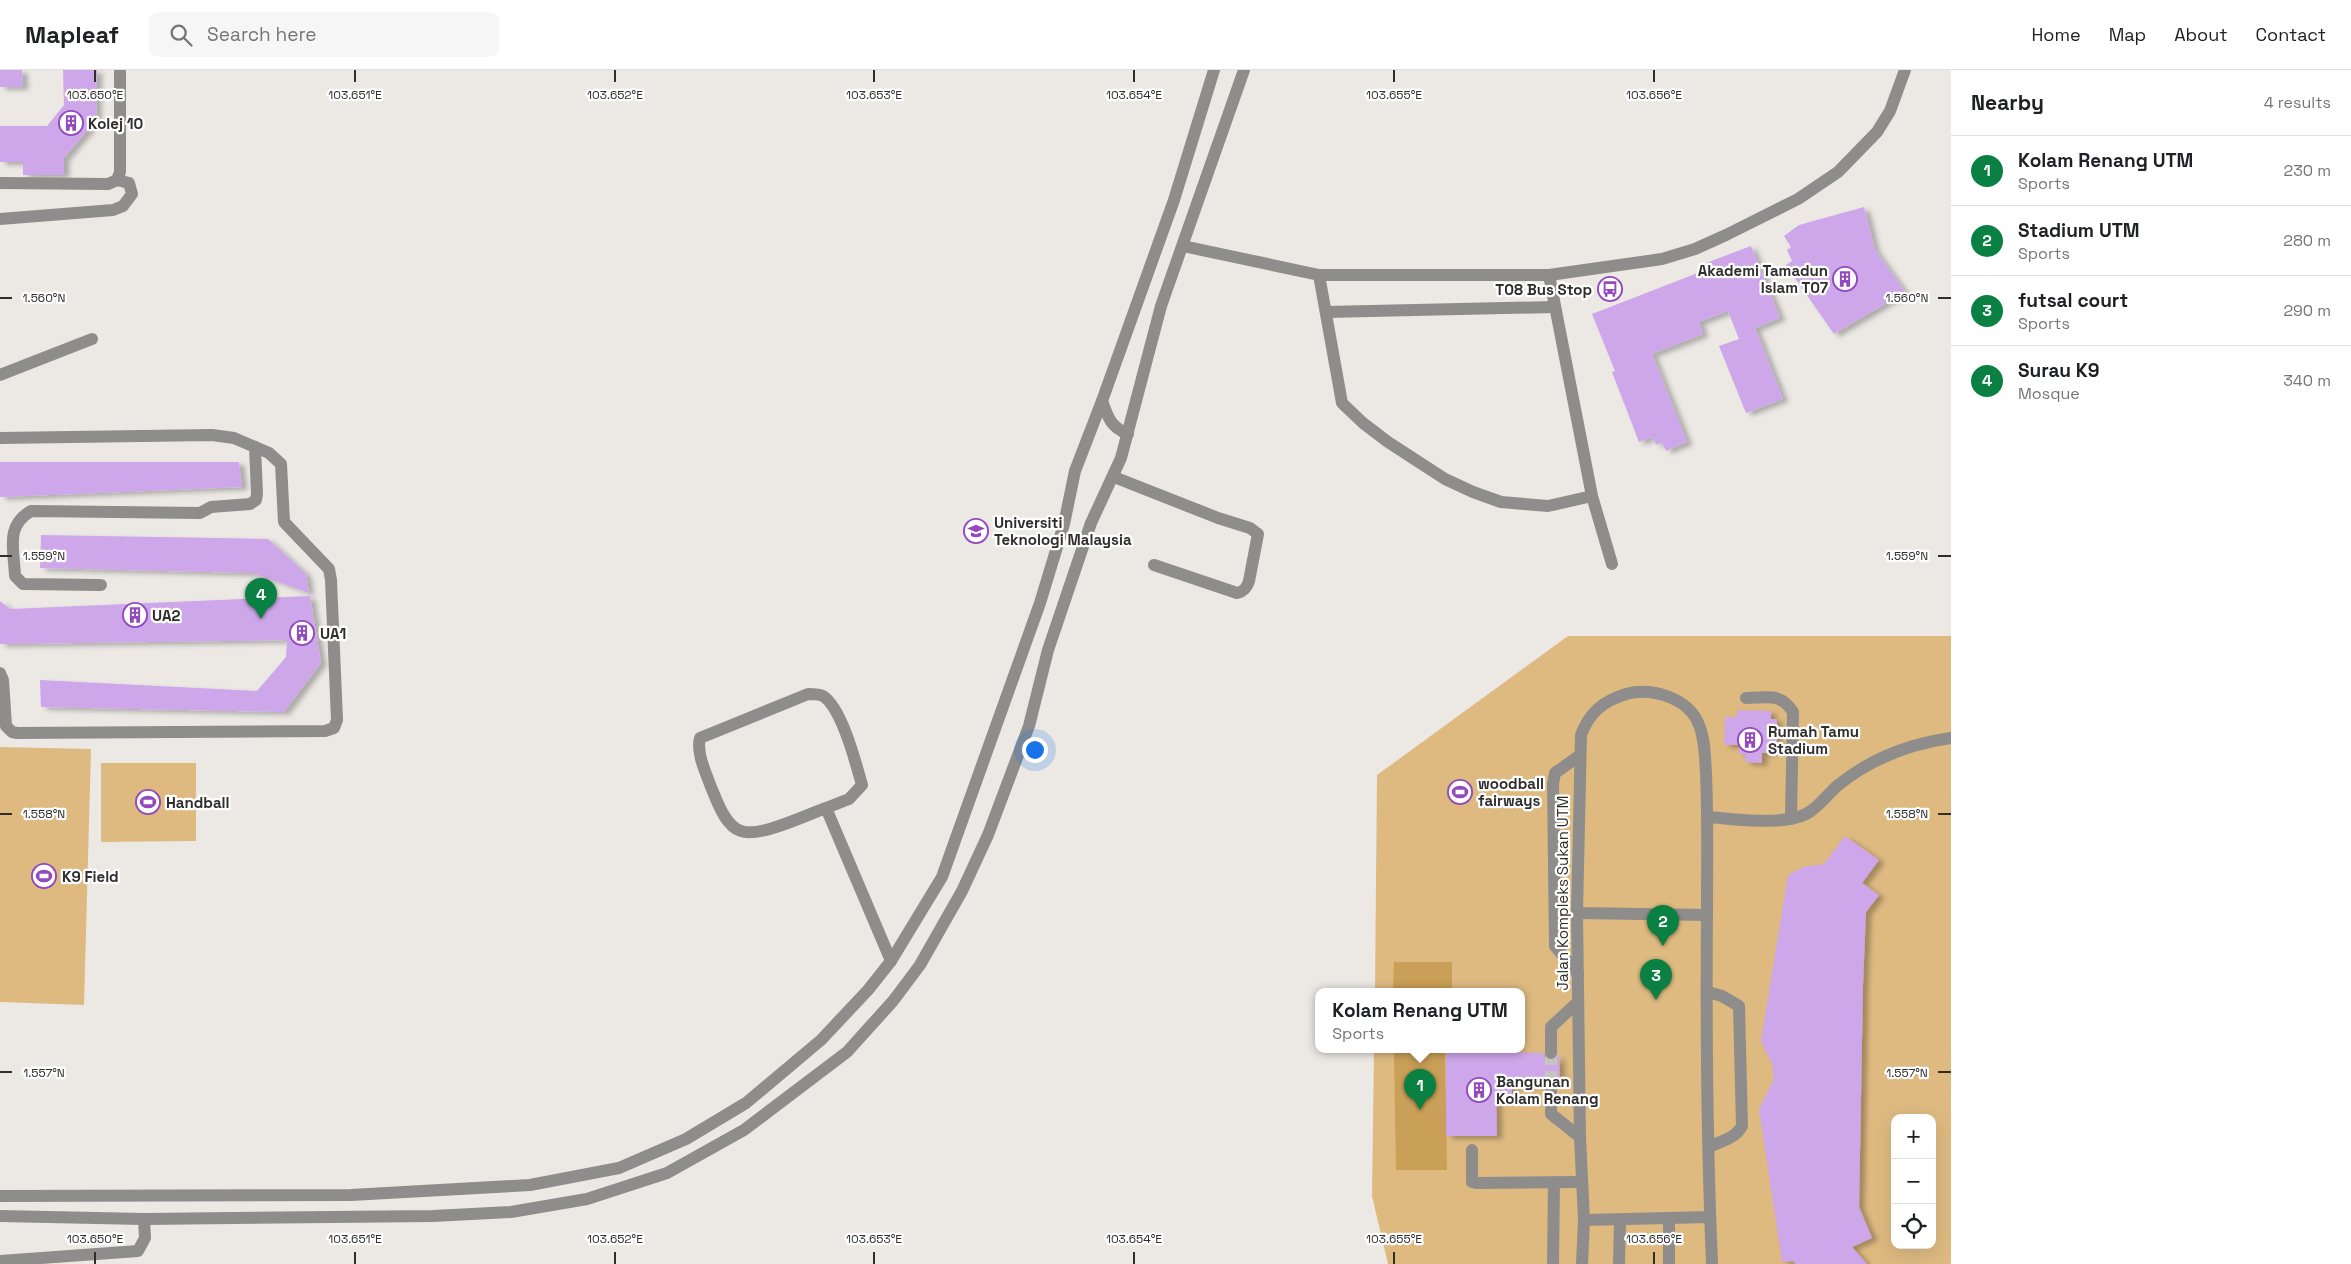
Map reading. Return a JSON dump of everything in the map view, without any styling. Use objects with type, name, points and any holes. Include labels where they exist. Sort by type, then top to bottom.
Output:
[{"type":"street","points":[[117,180],[120,172],[120,70]]},
{"type":"street","points":[[0,1196],[351,1194],[530,1185],[619,1168],[686,1139],[746,1103],[821,1040],[868,990],[891,962],[942,877],[1040,604],[1064,524],[1075,471],[1174,200],[1214,70]]},
{"type":"street","points":[[0,1216],[144,1219],[433,1216],[511,1212],[587,1199],[666,1173],[744,1130],[847,1052],[893,1001],[920,964],[962,891],[988,835],[1029,726],[1048,650],[1091,523],[1114,477],[1128,434],[1161,306],[1244,70]]},
{"type":"street","points":[[1183,246],[1320,276],[1549,275],[1662,259],[1695,249],[1798,199],[1838,172],[1877,132],[1890,111],[1905,70]]},
{"type":"street","points":[[0,183],[108,184],[117,180],[129,183],[132,194],[123,206],[113,210],[0,219]]},
{"type":"street","points":[[1549,275],[1592,496],[1612,564]]},
{"type":"street","points":[[1320,276],[1342,403],[1363,423],[1388,442],[1445,479],[1501,502],[1548,506],[1592,496]]},
{"type":"street","points":[[1326,312],[1554,307]]},
{"type":"street","points":[[0,375],[92,340]]},
{"type":"street","points":[[1102,401],[1109,422],[1117,430],[1128,434]]},
{"type":"street","points":[[0,438],[212,435],[234,438],[269,453],[281,464],[284,522],[329,569],[332,580],[337,720],[334,728],[325,732],[17,733],[12,732],[6,726],[3,680],[0,673]]},
{"type":"street","points":[[101,585],[23,584],[15,576],[13,528],[19,518],[31,511],[200,513],[211,507],[250,504],[256,500],[257,494],[255,447]]},
{"type":"street","points":[[1114,477],[1218,518],[1256,530],[1258,534],[1249,581],[1244,590],[1240,592],[1230,591],[1154,565]]},
{"type":"street","name":"Jalan Kompleks Sukan UTM","points":[[1582,1264],[1584,1220],[1580,1137],[1577,913],[1579,756],[1583,729],[1596,710],[1606,702],[1628,694],[1660,693],[1681,703],[1692,713],[1700,726],[1706,787],[1708,817],[1709,1147],[1712,1264]]},
{"type":"street","points":[[817,694],[823,696],[831,703],[848,737],[862,785],[849,799],[826,808],[754,834],[740,831],[732,826],[725,817],[712,791],[704,770],[699,744],[700,738],[800,697],[817,694]]},
{"type":"street","points":[[1746,698],[1776,697],[1786,701],[1793,712],[1791,819]]},
{"type":"street","points":[[1708,817],[1791,819],[1806,814],[1854,773],[1887,755],[1911,746],[1951,738]]},
{"type":"street","points":[[1578,974],[1555,946],[1553,784],[1555,773],[1579,756]]},
{"type":"street","points":[[826,808],[891,962]]},
{"type":"street","points":[[1577,913],[1707,915]]},
{"type":"street","points":[[1708,992],[1722,996],[1739,1006],[1742,1126],[1739,1132],[1732,1137],[1709,1147]]},
{"type":"street","points":[[1551,1053],[1551,1027],[1578,1002]]},
{"type":"street","points":[[1551,1085],[1551,1114],[1580,1137]]},
{"type":"street","points":[[1472,1150],[1472,1182],[1582,1182]]},
{"type":"street","points":[[1553,1264],[1554,1182]]},
{"type":"street","points":[[1584,1220],[1710,1217]]},
{"type":"street","points":[[0,1261],[116,1254],[138,1250],[145,1238],[144,1219]]},
{"type":"street","points":[[1669,1219],[1669,1264]]},
{"type":"street","points":[[1619,1264],[1620,1220]]},
{"type":"shaded area","points":[[1568,636],[1951,636],[1951,1264],[1388,1264],[1372,1196],[1374,1053],[1525,1053],[1525,988],[1375,988],[1377,775]]},
{"type":"shaded area","name":"K9 Field","points":[[0,747],[91,749],[84,1005],[0,1002]]},
{"type":"shaded area","name":"Handball","points":[[101,763],[196,763],[196,841],[101,842]]},
{"type":"shaded area","points":[[1394,962],[1452,962],[1452,988],[1393,988]]},
{"type":"shaded area","points":[[1394,1053],[1445,1053],[1447,1170],[1396,1170]]},
{"type":"building","points":[[0,70],[22,70],[23,87],[0,87]]},
{"type":"building","name":"Kolej 10","points":[[63,70],[97,70],[96,120],[64,158],[64,175],[23,175],[23,162],[0,162],[0,126],[47,126],[64,105]]},
{"type":"building","name":"Akademi Tamadun Islam T07","points":[[1864,207],[1875,250],[1905,292],[1834,334],[1786,265],[1792,261],[1787,250],[1791,247],[1784,236],[1799,225]]},
{"type":"building","points":[[1751,246],[1780,318],[1755,328],[1783,399],[1746,413],[1719,346],[1739,339],[1728,311],[1699,322],[1703,334],[1652,354],[1687,442],[1666,451],[1662,442],[1656,445],[1653,437],[1639,442],[1612,372],[1615,371],[1592,314],[1708,269],[1706,263]]},
{"type":"building","points":[[0,462],[239,462],[242,487],[0,497]]},
{"type":"building","points":[[41,535],[268,539],[306,574],[309,593],[253,573],[40,568]]},
{"type":"building","points":[[310,596],[321,663],[284,712],[41,707],[40,680],[257,691],[286,657],[287,640],[0,644],[0,601],[10,609]]},
{"type":"building","name":"Rumah Tamu Stadium","points":[[1737,710],[1771,711],[1771,719],[1777,719],[1777,745],[1770,745],[1770,753],[1762,753],[1762,763],[1745,762],[1745,754],[1739,754],[1739,745],[1724,745],[1725,717],[1737,717]]},
{"type":"building","points":[[1845,836],[1879,860],[1862,883],[1879,895],[1866,912],[1863,984],[1859,1207],[1872,1238],[1852,1247],[1867,1264],[1796,1264],[1793,1261],[1782,1262],[1759,1109],[1773,1081],[1773,1066],[1761,1041],[1788,875],[1803,867],[1824,864]]},
{"type":"building","name":"Bangunan Kolam Renang","points":[[1446,1053],[1543,1053],[1544,1057],[1551,1061],[1555,1060],[1559,1053],[1560,1085],[1555,1078],[1551,1077],[1544,1081],[1543,1085],[1512,1085],[1512,1094],[1496,1094],[1497,1136],[1446,1136]]},
{"type":"tunnel","points":[[1551,1053],[1551,1085]]},
{"type":"place","name":"Kolej 10","points":[[71,123]]},
{"type":"place","name":"Akademi Tamadun Islam T07","points":[[1845,279]]},
{"type":"place","name":"T08 Bus Stop","points":[[1610,289]]},
{"type":"place","name":"Universiti Teknologi Malaysia","points":[[976,531]]},
{"type":"place","name":"UA2","points":[[135,615]]},
{"type":"place","name":"Surau K9","points":[[261,619]]},
{"type":"place","name":"UA1","points":[[302,633]]},
{"type":"place","name":"Rumah Tamu Stadium","points":[[1750,740]]},
{"type":"place","name":"woodball fairways","points":[[1460,792]]},
{"type":"place","name":"Handball","points":[[148,802]]},
{"type":"place","name":"K9 Field","points":[[44,876]]},
{"type":"place","name":"Stadium UTM","points":[[1663,946]]},
{"type":"place","name":"futsal court","points":[[1656,1000]]},
{"type":"place","name":"Bangunan Kolam Renang","points":[[1479,1090]]},
{"type":"place","name":"Kolam Renang UTM","points":[[1420,1110]]}]
